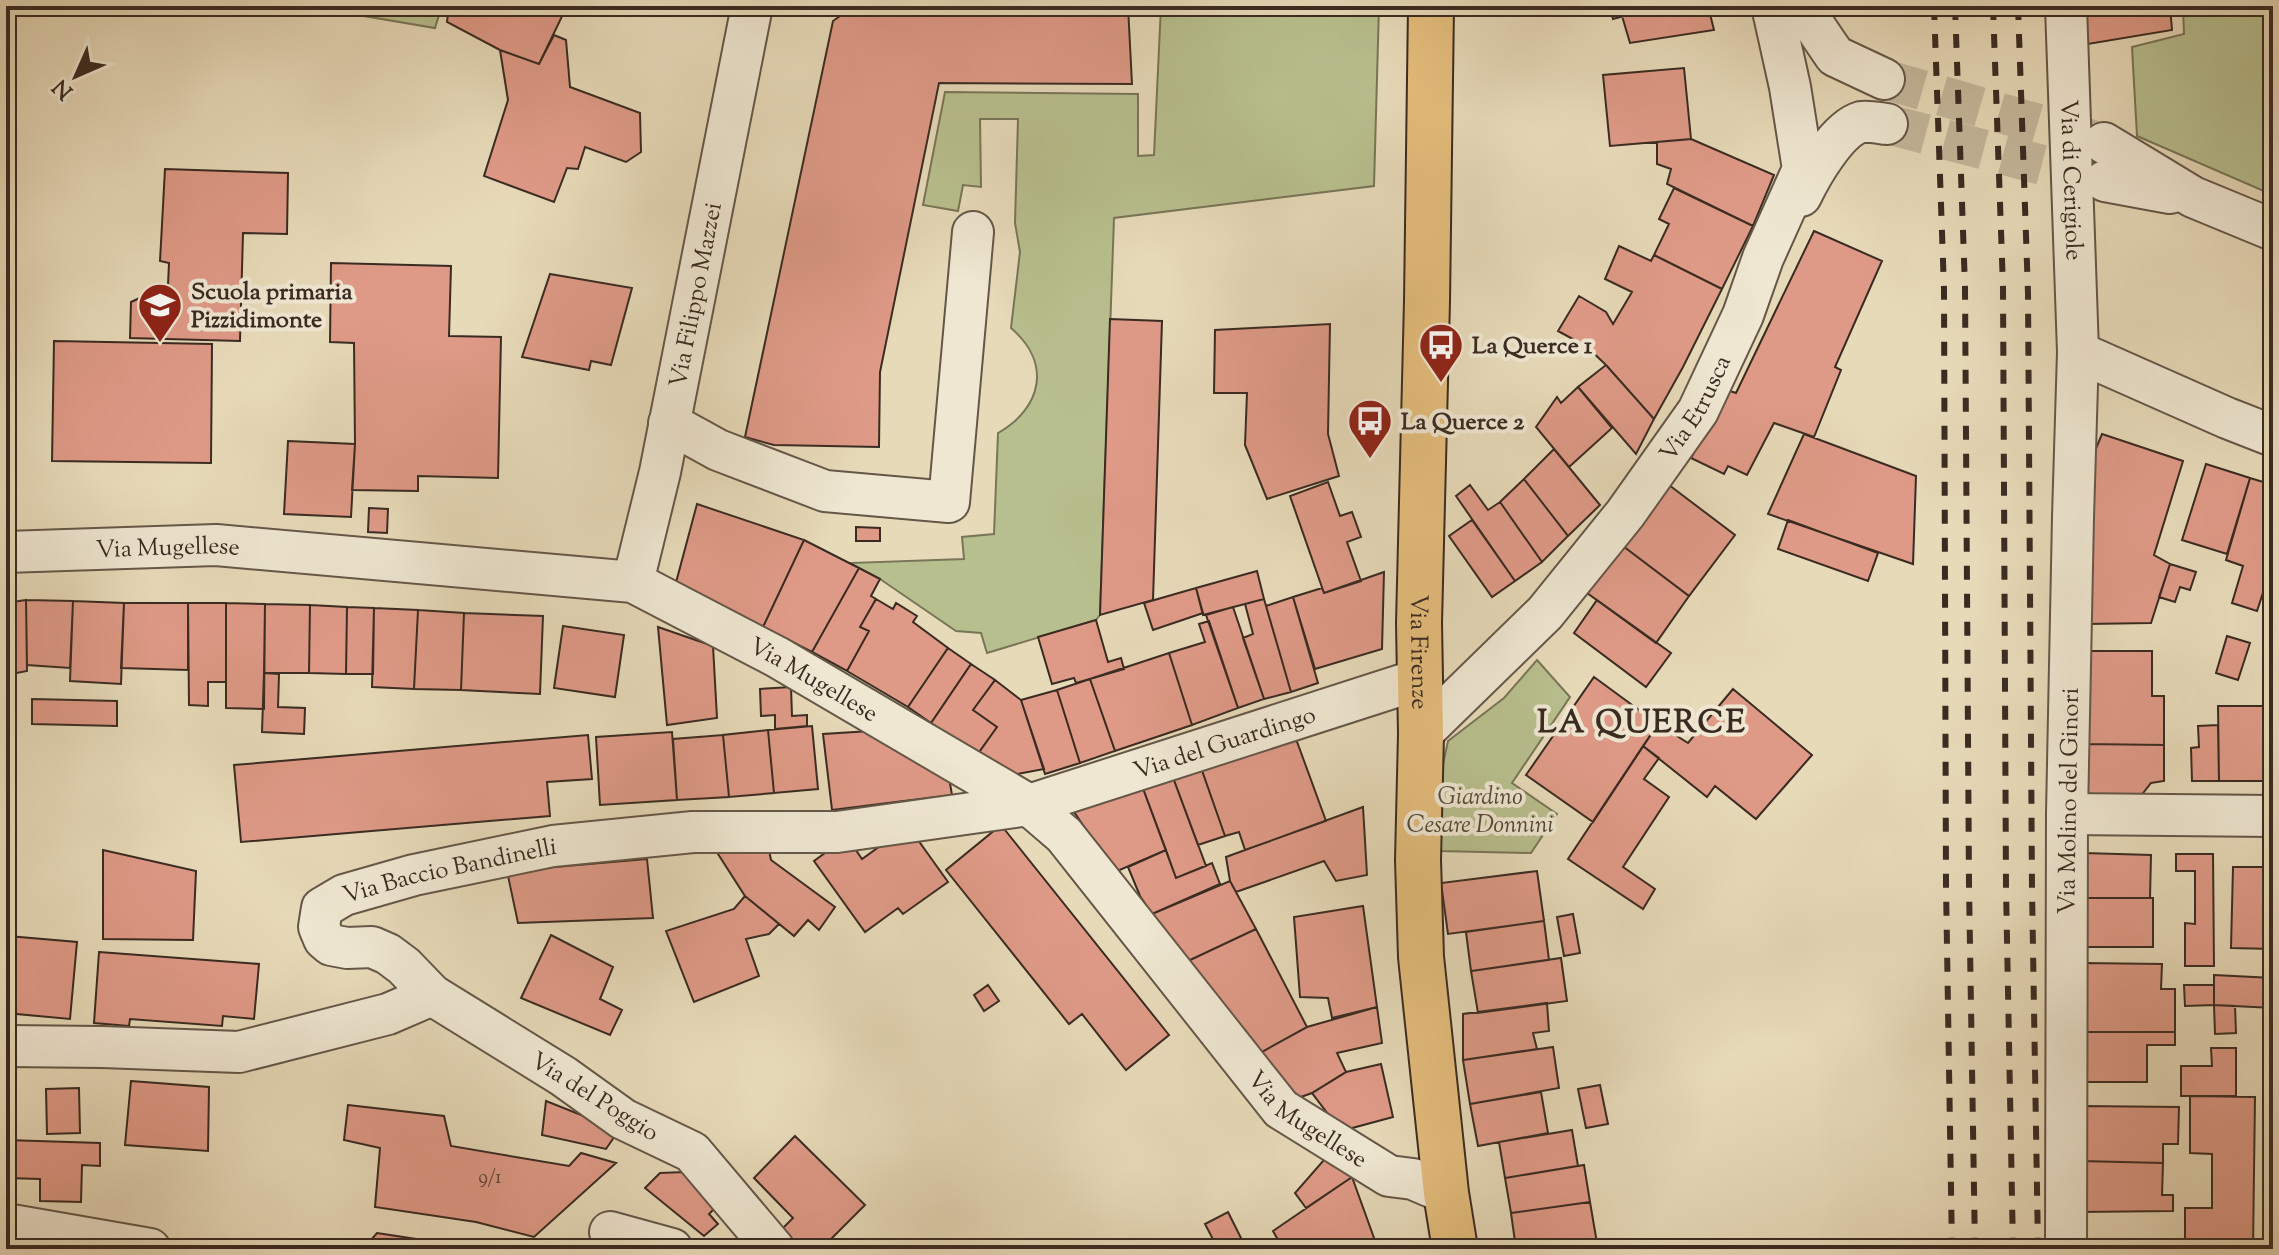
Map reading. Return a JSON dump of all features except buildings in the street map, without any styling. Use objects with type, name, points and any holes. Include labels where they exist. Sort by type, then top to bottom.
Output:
[{"type":"main road","name":"Via Firenze","points":[[1413,6],[1429,54]]},
{"type":"main road","name":"Via Firenze","points":[[1431,6],[1419,623],[1421,734],[1418,860],[1421,957],[1446,1193],[1455,1249]]},
{"type":"street","name":"Via Filippo Mazzei","points":[[633,582],[660,472],[752,6]]},
{"type":"street","name":"Via Etrusca","points":[[1421,734],[1545,613],[1625,514],[1698,411],[1743,315],[1763,258],[1803,169],[1790,87],[1772,6]]},
{"type":"street","points":[[1801,6],[1835,56],[1884,79]]},
{"type":"street","name":"Via di Cerigiole","points":[[2066,6],[2078,352]]},
{"type":"street","points":[[1743,315],[1812,174],[1844,132],[1862,122],[1887,124]]},
{"type":"street","points":[[2104,162],[2273,230]]},
{"type":"street","points":[[669,423],[718,450],[825,491],[949,502],[973,232]]},
{"type":"street","points":[[2078,352],[2273,436]]},
{"type":"street","name":"Via Molino del Ginori","points":[[2066,1249],[2067,814],[2078,352]]},
{"type":"street","name":"Via Mugellese","points":[[6,552],[216,545],[633,582],[777,657],[1029,805],[1064,835],[1281,1109],[1389,1176],[1413,1179],[1446,1193]]},
{"type":"street","name":"Via del Guardingo","points":[[1029,805],[1420,679]]},
{"type":"street","name":"Via Baccio Bandinelli","points":[[432,995],[388,954],[372,947],[331,945],[324,939],[319,927],[322,908],[344,895],[414,875],[553,846],[693,832],[837,832],[1029,805]]},
{"type":"street","points":[[2067,814],[2273,816]]},
{"type":"street","points":[[6,1046],[239,1052],[388,1014],[432,995]]},
{"type":"street","name":"Via del Poggio","points":[[432,995],[563,1076],[623,1119],[692,1152],[774,1249]]},
{"type":"street","points":[[6,1224],[150,1249]]},
{"type":"street","points":[[607,1243],[672,1249]]},
{"type":"green space","points":[[218,6],[430,6],[439,15],[435,28],[346,13]]},
{"type":"green space","points":[[1161,6],[1379,6],[1374,186],[1114,218],[1100,615],[1096,620],[987,653],[981,633],[956,631],[880,579],[849,563],[964,559],[962,537],[994,534],[998,433],[1024,411],[1036,384],[1037,370],[1032,356],[1011,328],[1020,252],[1015,223],[1018,119],[980,119],[981,187],[963,185],[958,211],[923,205],[945,92],[1138,94],[1138,156],[1154,155]]},
{"type":"green space","points":[[2183,6],[2273,6],[2273,195],[2137,136],[2132,47],[2184,34]]},
{"type":"green space","name":"Giardino Cesare Donnini","points":[[1537,660],[1570,697],[1512,783],[1557,814],[1531,853],[1439,851],[1437,792],[1448,741],[1504,698]]},
{"type":"tunnel","points":[[1884,79],[2100,142]]},
{"type":"tunnel","points":[[1887,124],[2103,181]]},
{"type":"railway","points":[[1934,6],[1944,289],[1946,885],[1952,1249]]},
{"type":"railway","points":[[1955,6],[1965,287],[1975,1249]]},
{"type":"railway","points":[[1993,6],[2003,287],[2006,887],[2013,1249]]},
{"type":"railway","points":[[2018,6],[2028,293],[2038,1249]]},
{"type":"place","name":"Scuola primaria Pizzidimonte","points":[[160,344]]},
{"type":"place","name":"La Querce 1","points":[[1441,384]]},
{"type":"place","name":"La Querce 2","points":[[1370,460]]},
{"type":"district","name":"LA QUERCE","points":[[1642,721]]}]
